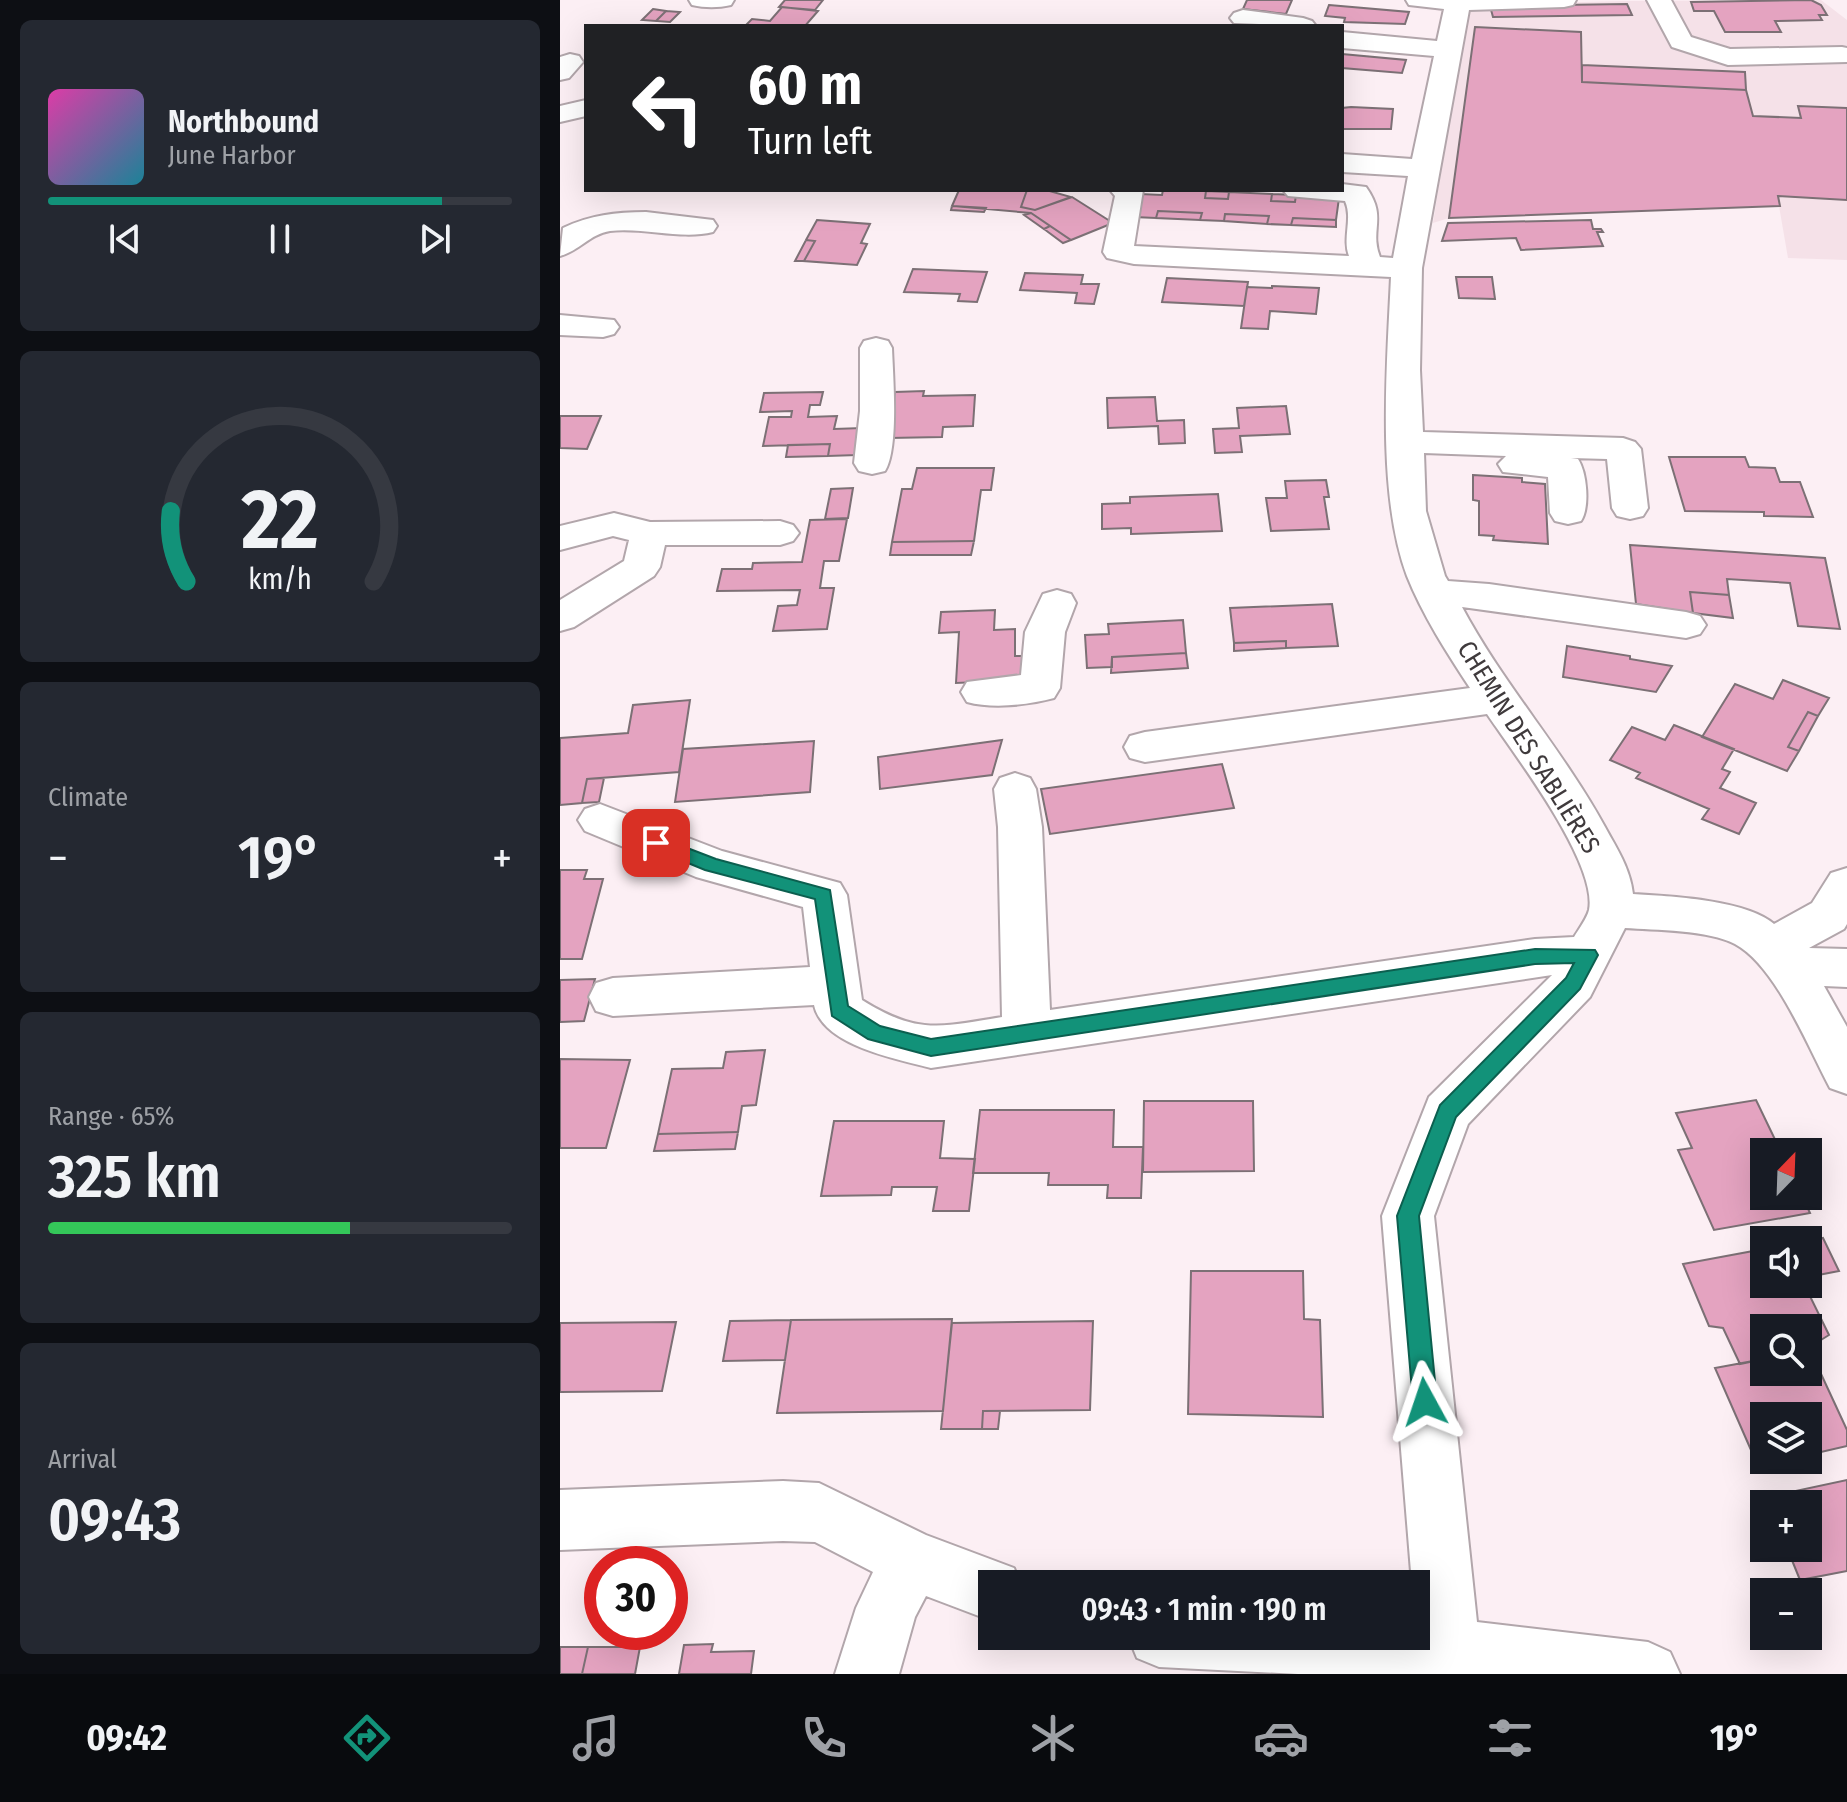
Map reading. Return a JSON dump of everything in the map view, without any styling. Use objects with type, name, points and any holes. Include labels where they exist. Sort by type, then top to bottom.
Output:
[{"type":"street","points":[[701,0],[722,0]]},
{"type":"street","points":[[1438,2],[1564,0]]},
{"type":"street","points":[[1659,0],[1681,42],[1728,57],[1842,55]]},
{"type":"street","name":"CHEMIN DES SABLIÈRES","points":[[1438,2],[1449,50],[1424,168],[1388,267],[1403,370],[1408,511],[1426,576],[1434,593],[1465,650],[1571,805],[1608,874],[1612,910]]},
{"type":"street","points":[[1243,18],[1288,24]]},
{"type":"street","points":[[1344,40],[1449,50]]},
{"type":"street","points":[[560,94],[584,95]]},
{"type":"street","points":[[560,114],[584,108]]},
{"type":"street","points":[[1344,163],[1424,168]]},
{"type":"street","points":[[1130,192],[1118,252],[1388,267]]},
{"type":"street","points":[[1337,192],[1356,193],[1364,210],[1361,247],[1388,267]]},
{"type":"street","points":[[560,247],[570,235],[617,221],[702,226]]},
{"type":"street","points":[[560,325],[603,327]]},
{"type":"street","points":[[872,463],[877,411],[876,348]]},
{"type":"street","points":[[1406,450],[1623,449],[1630,508]]},
{"type":"street","points":[[1406,450],[1565,467],[1568,513]]},
{"type":"street","points":[[560,538],[614,524],[649,534],[780,533]]},
{"type":"street","points":[[560,618],[641,567],[649,534]]},
{"type":"street","points":[[1434,593],[1489,596],[1686,625]]},
{"type":"street","points":[[981,692],[1040,688],[1045,632],[1057,603]]},
{"type":"street","points":[[1145,747],[1498,698]]},
{"type":"street","points":[[1015,789],[1021,841],[1027,1033]]},
{"type":"street","points":[[600,820],[712,865],[824,895],[839,1010],[875,1033],[931,1048],[1535,957],[1589,955]]},
{"type":"street","points":[[1780,957],[1828,916],[1847,885]]},
{"type":"street","points":[[1449,1662],[1408,1216],[1447,1112],[1573,984],[1612,910],[1690,915],[1750,930],[1780,957],[1847,1073]]},
{"type":"street","points":[[1780,957],[1847,968]]},
{"type":"street","points":[[613,997],[836,985]]},
{"type":"street","points":[[560,1520],[641,1515],[819,1513],[912,1560],[978,1585]]},
{"type":"street","points":[[867,1674],[887,1608],[912,1560]]},
{"type":"street","points":[[1315,1650],[1648,1674]]},
{"type":"shaded area","points":[[1821,0],[1847,20],[1847,260],[1788,258],[1779,206],[1449,218],[1433,223],[1467,5]]},
{"type":"building","points":[[785,0],[823,0],[815,10],[779,7]]},
{"type":"building","points":[[1247,0],[1292,0],[1286,14],[1243,9]]},
{"type":"building","points":[[1811,0],[1821,5],[1827,15],[1819,15],[1822,20],[1775,21],[1781,32],[1725,32],[1714,11],[1694,11],[1691,2]]},
{"type":"building","points":[[1627,4],[1632,15],[1493,17],[1490,6]]},
{"type":"building","points":[[1329,5],[1409,12],[1405,24],[1344,22],[1345,18],[1325,16]]},
{"type":"building","points":[[782,7],[818,11],[807,24],[747,24],[752,19],[770,21]]},
{"type":"building","points":[[653,9],[666,11],[656,21],[642,20]]},
{"type":"building","points":[[666,11],[680,12],[670,22],[656,21]]},
{"type":"building","points":[[1475,27],[1581,32],[1582,82],[1746,90],[1753,116],[1801,118],[1798,106],[1847,108],[1847,200],[1778,196],[1780,206],[1449,218]]},
{"type":"building","points":[[1344,54],[1406,60],[1402,73],[1344,68]]},
{"type":"building","points":[[1582,65],[1745,72],[1746,90],[1582,82]]},
{"type":"building","points":[[1344,108],[1393,109],[1391,129],[1344,129]]},
{"type":"building","points":[[958,192],[1026,192],[1021,207],[1035,210],[1072,197],[1113,223],[1071,240],[1031,213],[952,206]]},
{"type":"building","points":[[1026,192],[1053,192],[1071,197],[1035,210],[1021,207]]},
{"type":"building","points":[[1163,192],[1206,192],[1205,198],[1228,199],[1229,192],[1272,194],[1271,201],[1295,202],[1296,195],[1339,198],[1336,220],[1293,218],[1291,225],[1267,224],[1269,216],[1225,214],[1224,221],[1200,220],[1202,213],[1158,211],[1156,218],[1134,217],[1140,194],[1162,195]]},
{"type":"building","points":[[1206,192],[1229,192],[1228,199],[1205,198]]},
{"type":"building","points":[[1272,194],[1296,195],[1295,202],[1271,201]]},
{"type":"building","points":[[952,206],[986,208],[984,212],[951,210]]},
{"type":"building","points":[[1158,211],[1202,213],[1200,220],[1156,218]]},
{"type":"building","points":[[1031,213],[1050,226],[1044,229],[1024,215]]},
{"type":"building","points":[[1225,214],[1269,216],[1267,224],[1224,221]]},
{"type":"building","points":[[1293,218],[1336,220],[1336,227],[1291,225]]},
{"type":"building","points":[[817,220],[870,224],[861,243],[867,244],[857,265],[804,261],[815,241],[806,240]]},
{"type":"building","points":[[1591,220],[1593,229],[1603,232],[1597,232],[1603,246],[1521,250],[1516,238],[1442,241],[1448,223]]},
{"type":"building","points":[[1050,226],[1071,240],[1063,243],[1044,229]]},
{"type":"building","points":[[806,240],[815,241],[804,261],[795,261]]},
{"type":"building","points":[[913,269],[987,272],[977,302],[958,301],[960,294],[904,292]]},
{"type":"building","points":[[1025,273],[1083,275],[1081,284],[1099,284],[1094,304],[1075,303],[1077,293],[1020,290]]},
{"type":"building","points":[[1456,277],[1492,277],[1495,299],[1459,298]]},
{"type":"building","points":[[1167,278],[1248,282],[1244,306],[1162,302]]},
{"type":"building","points":[[1247,287],[1319,288],[1316,314],[1270,311],[1268,329],[1241,328]]},
{"type":"building","points":[[924,391],[923,396],[975,395],[973,426],[943,427],[942,437],[889,438],[895,392]]},
{"type":"building","points":[[823,392],[820,405],[810,405],[808,417],[837,416],[834,429],[862,428],[857,455],[828,456],[830,444],[763,446],[769,417],[791,417],[792,411],[760,412],[764,393]]},
{"type":"building","points":[[1155,397],[1157,421],[1184,420],[1185,443],[1159,444],[1158,426],[1108,428],[1107,398]]},
{"type":"building","points":[[1286,406],[1290,434],[1240,436],[1242,452],[1215,453],[1213,429],[1239,428],[1237,408]]},
{"type":"building","points":[[560,416],[601,416],[587,449],[560,448]]},
{"type":"building","points":[[830,444],[828,456],[786,457],[788,445]]},
{"type":"building","points":[[1669,457],[1745,457],[1749,467],[1775,468],[1780,482],[1800,482],[1813,517],[1764,516],[1764,512],[1685,511]]},
{"type":"building","points":[[917,468],[994,468],[991,490],[981,490],[974,541],[892,542],[902,489],[912,489]]},
{"type":"building","points":[[1473,475],[1522,478],[1522,482],[1545,484],[1548,544],[1493,540],[1494,536],[1479,535],[1479,501],[1473,500]]},
{"type":"building","points":[[1326,480],[1329,497],[1324,497],[1329,529],[1271,531],[1266,498],[1287,498],[1285,481]]},
{"type":"building","points":[[853,488],[848,518],[825,519],[831,489]]},
{"type":"building","points":[[1218,494],[1222,531],[1131,534],[1131,528],[1102,529],[1102,504],[1130,503],[1130,497]]},
{"type":"building","points":[[847,519],[839,561],[824,561],[820,588],[834,588],[827,629],[773,631],[778,606],[797,605],[800,590],[717,591],[722,569],[752,569],[753,563],[802,562],[810,520]]},
{"type":"building","points":[[974,541],[971,555],[890,555],[892,542]]},
{"type":"building","points":[[1630,545],[1825,558],[1840,629],[1798,626],[1790,583],[1727,579],[1729,595],[1690,592],[1693,613],[1636,604]]},
{"type":"building","points":[[1690,592],[1729,595],[1733,618],[1693,613]]},
{"type":"building","points":[[1332,604],[1338,646],[1286,648],[1286,641],[1234,643],[1230,608]]},
{"type":"building","points":[[995,610],[994,630],[1015,629],[1015,656],[1022,656],[1022,680],[956,683],[959,632],[939,633],[941,612]]},
{"type":"building","points":[[1183,620],[1186,653],[1112,657],[1112,667],[1087,668],[1085,635],[1109,634],[1108,624]]},
{"type":"building","points":[[1286,641],[1286,648],[1234,651],[1234,643]]},
{"type":"building","points":[[1567,646],[1672,666],[1656,692],[1563,677]]},
{"type":"building","points":[[1186,653],[1188,668],[1111,673],[1112,657]]},
{"type":"building","points":[[1783,680],[1829,698],[1818,716],[1808,712],[1788,747],[1799,751],[1787,771],[1702,737],[1735,684],[1773,699]]},
{"type":"building","points":[[690,700],[679,772],[587,779],[582,803],[560,805],[560,738],[628,733],[633,705]]},
{"type":"building","points":[[1808,712],[1818,716],[1799,751],[1788,747]]},
{"type":"building","points":[[1674,725],[1734,749],[1722,769],[1730,772],[1720,788],[1756,803],[1739,834],[1702,819],[1709,809],[1636,778],[1640,773],[1610,760],[1632,727],[1665,740]]},
{"type":"building","points":[[1002,740],[992,775],[880,789],[878,757]]},
{"type":"building","points":[[814,741],[810,792],[675,802],[683,749]]},
{"type":"building","points":[[1222,764],[1234,808],[1050,834],[1041,789]]},
{"type":"building","points":[[604,778],[599,802],[582,803],[587,779]]},
{"type":"building","points":[[560,870],[587,870],[584,879],[603,879],[582,959],[560,959]]},
{"type":"building","points":[[595,979],[584,1021],[560,1022],[560,980]]},
{"type":"building","points":[[765,1050],[756,1105],[742,1106],[738,1132],[658,1134],[672,1069],[723,1068],[726,1052]]},
{"type":"building","points":[[560,1059],[630,1060],[606,1148],[560,1148]]},
{"type":"building","points":[[1756,1100],[1774,1138],[1750,1138],[1750,1210],[1809,1210],[1810,1213],[1714,1230],[1678,1150],[1692,1148],[1676,1113]]},
{"type":"building","points":[[1144,1101],[1253,1101],[1254,1171],[1143,1172]]},
{"type":"building","points":[[980,1110],[1114,1110],[1113,1147],[1143,1147],[1141,1198],[1107,1198],[1108,1185],[1048,1185],[1049,1173],[973,1173]]},
{"type":"building","points":[[834,1121],[944,1121],[940,1158],[975,1159],[969,1211],[933,1211],[937,1187],[892,1187],[891,1195],[821,1196]]},
{"type":"building","points":[[738,1132],[735,1149],[654,1151],[658,1134]]},
{"type":"building","points":[[1823,1238],[1839,1271],[1822,1274]]},
{"type":"building","points":[[1750,1252],[1750,1298],[1811,1298],[1819,1314],[1750,1314],[1750,1362],[1740,1364],[1723,1328],[1709,1326],[1683,1264]]},
{"type":"building","points":[[1191,1271],[1303,1271],[1304,1319],[1320,1320],[1323,1417],[1188,1414]]},
{"type":"building","points":[[952,1319],[943,1411],[777,1413],[791,1320]]},
{"type":"building","points":[[791,1320],[785,1360],[723,1361],[730,1321]]},
{"type":"building","points":[[1093,1321],[1090,1410],[983,1411],[982,1429],[941,1429],[952,1323]]},
{"type":"building","points":[[1822,1321],[1829,1335],[1822,1339]]},
{"type":"building","points":[[676,1322],[662,1391],[560,1392],[560,1323]]},
{"type":"building","points":[[1750,1362],[1750,1386],[1822,1386],[1822,1376],[1847,1430],[1847,1446],[1822,1452],[1822,1402],[1750,1402],[1750,1448],[1715,1368]]},
{"type":"building","points":[[983,1411],[1000,1411],[998,1429],[982,1429]]},
{"type":"building","points":[[1847,1480],[1847,1571],[1799,1578],[1793,1562],[1822,1562],[1822,1490],[1800,1490]]},
{"type":"building","points":[[713,1644],[711,1652],[754,1651],[751,1674],[679,1674],[683,1650],[688,1650],[688,1645]]},
{"type":"building","points":[[560,1647],[584,1647],[587,1650],[582,1674],[560,1674]]},
{"type":"building","points":[[587,1650],[639,1650],[635,1674],[582,1674]]},
{"type":"route","points":[[656,843],[712,865],[824,895],[839,1010],[875,1033],[931,1048],[1535,957],[1589,955],[1573,984],[1447,1112],[1408,1216],[1425,1402]]}]
